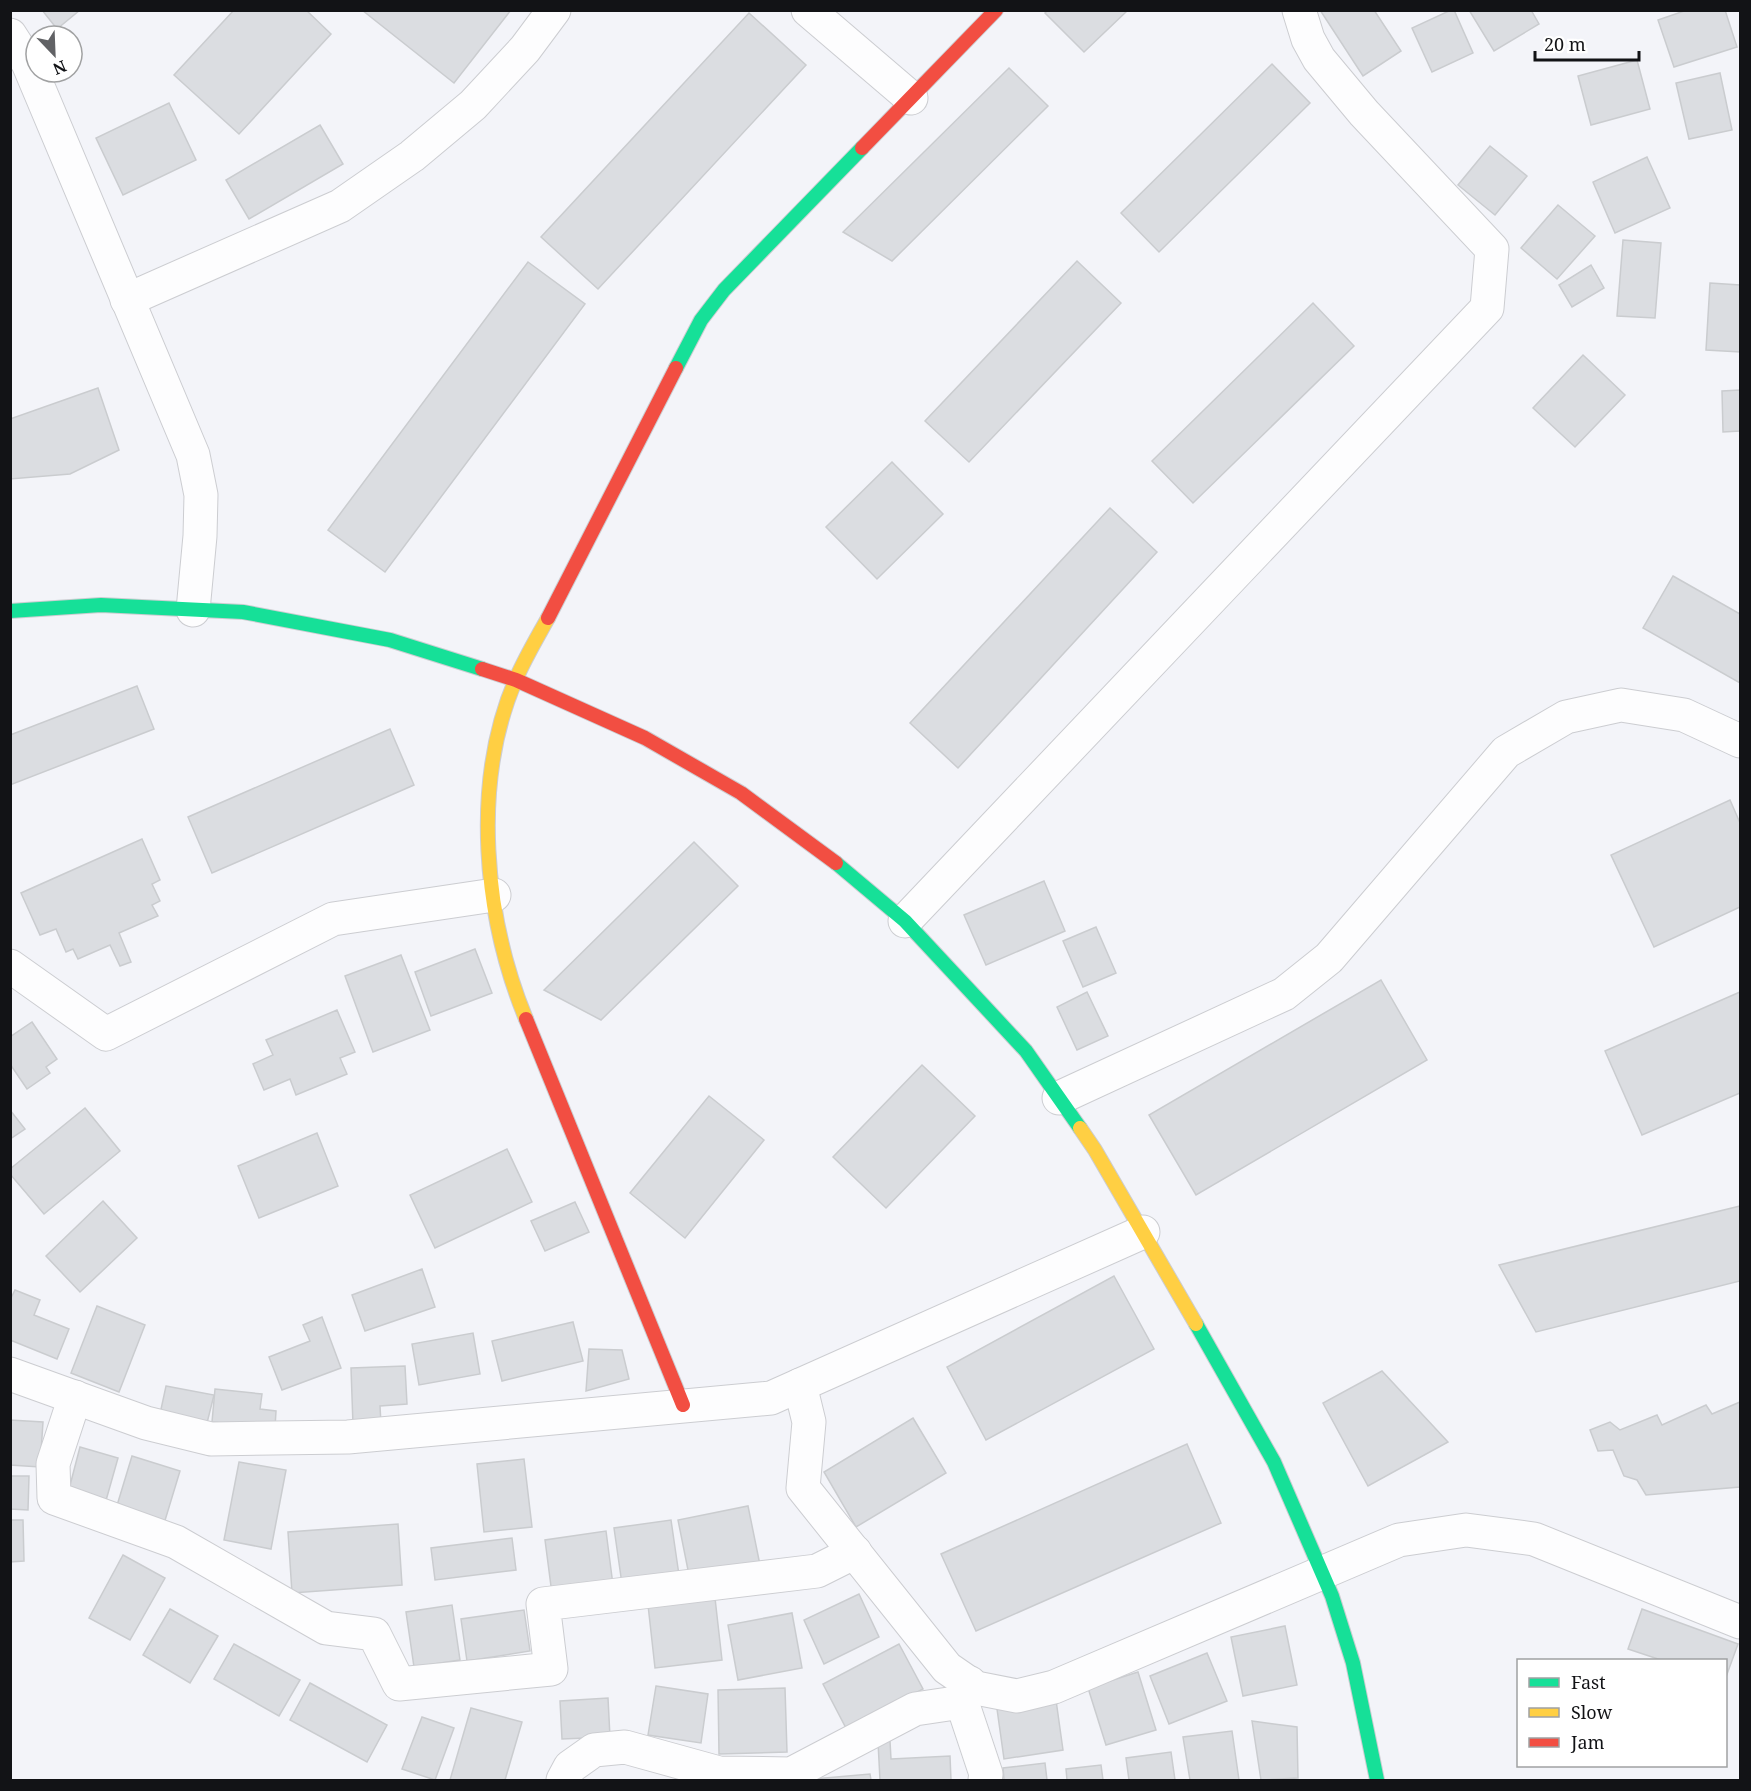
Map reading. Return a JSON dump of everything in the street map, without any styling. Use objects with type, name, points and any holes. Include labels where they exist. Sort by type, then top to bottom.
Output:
[{"type":"street","points":[[128,300],[340,206],[412,156],[473,105],[525,49],[554,10]]},
{"type":"street","points":[[808,10],[911,98]]},
{"type":"street","points":[[683,1405],[517,998],[497,921],[488,850],[489,787],[501,727],[516,680],[701,320],[724,290],[996,10]]},
{"type":"street","points":[[906,921],[1487,308],[1492,249],[1364,113],[1318,59],[1308,39],[1299,10]]},
{"type":"street","points":[[10,36],[27,63],[193,455],[201,495],[200,536],[193,610]]},
{"type":"street","points":[[10,611],[100,605],[243,612],[390,640],[516,680],[645,738],[741,793],[844,869],[906,921],[1026,1051],[1095,1150],[1274,1462],[1332,1596],[1353,1663],[1377,1780]]},
{"type":"street","points":[[1059,1098],[1284,994],[1329,958],[1506,752],[1566,717],[1621,705],[1684,715],[1740,741]]},
{"type":"street","points":[[10,966],[106,1034],[333,919],[494,895]]},
{"type":"street","points":[[10,1374],[146,1423],[211,1439],[348,1437],[771,1398],[1143,1232]]},
{"type":"street","points":[[800,1385],[809,1422],[803,1488],[966,1693],[986,1774],[985,1780]]},
{"type":"street","points":[[75,1397],[53,1464],[54,1498],[176,1542],[326,1628],[374,1634],[399,1684],[551,1669],[543,1604],[817,1571],[855,1552]]},
{"type":"street","points":[[563,1780],[570,1767],[594,1750],[625,1747],[719,1773],[791,1774],[915,1709],[976,1688],[1017,1696],[1054,1687],[1399,1540],[1466,1530],[1534,1539],[1740,1622]]},
{"type":"building","points":[[42,10],[80,10],[63,24],[53,24]]},
{"type":"building","points":[[234,10],[306,10],[331,34],[239,134],[174,75]]},
{"type":"building","points":[[362,10],[511,10],[454,83]]},
{"type":"building","points":[[1048,10],[1128,10],[1084,52],[1045,13]]},
{"type":"building","points":[[1320,10],[1374,10],[1401,51],[1363,76]]},
{"type":"building","points":[[1454,10],[1473,53],[1432,72],[1412,28]]},
{"type":"building","points":[[1469,10],[1531,10],[1539,24],[1494,51]]},
{"type":"building","points":[[1687,10],[1725,10],[1737,47],[1674,67],[1658,20]]},
{"type":"building","points":[[749,13],[806,65],[598,289],[541,237]]},
{"type":"building","points":[[1637,60],[1650,109],[1591,125],[1578,76]]},
{"type":"building","points":[[1272,64],[1310,103],[1159,252],[1121,213]]},
{"type":"building","points":[[1009,68],[1048,106],[892,261],[843,232]]},
{"type":"building","points":[[1720,73],[1732,130],[1689,139],[1676,83]]},
{"type":"building","points":[[169,103],[196,160],[123,195],[96,138]]},
{"type":"building","points":[[320,125],[343,164],[249,219],[226,180]]},
{"type":"building","points":[[1490,146],[1527,176],[1495,215],[1458,185]]},
{"type":"building","points":[[1647,157],[1670,208],[1615,233],[1593,182]]},
{"type":"building","points":[[1558,205],[1595,236],[1557,279],[1521,248]]},
{"type":"building","points":[[1623,240],[1661,243],[1655,318],[1617,316]]},
{"type":"building","points":[[1077,261],[1121,303],[969,462],[925,421]]},
{"type":"building","points":[[528,262],[585,304],[385,572],[328,530]]},
{"type":"building","points":[[1591,265],[1604,288],[1572,307],[1559,285]]},
{"type":"building","points":[[1710,283],[1740,285],[1740,352],[1706,350]]},
{"type":"building","points":[[1313,303],[1354,346],[1193,503],[1152,461]]},
{"type":"building","points":[[1583,355],[1625,395],[1575,447],[1533,408]]},
{"type":"building","points":[[98,388],[119,450],[70,474],[10,479],[10,419]]},
{"type":"building","points":[[1740,390],[1740,431],[1723,432],[1722,391]]},
{"type":"building","points":[[892,462],[943,514],[877,579],[826,527]]},
{"type":"building","points":[[1110,508],[1157,552],[958,768],[910,723]]},
{"type":"building","points":[[1673,576],[1740,614],[1740,683],[1643,628]]},
{"type":"building","points":[[137,686],[154,729],[10,785],[10,735]]},
{"type":"building","points":[[390,729],[414,785],[212,873],[188,817]]},
{"type":"building","points":[[1730,800],[1740,823],[1740,907],[1654,947],[1611,855]]},
{"type":"building","points":[[142,839],[160,880],[152,884],[160,901],[152,905],[158,916],[119,933],[131,962],[120,966],[110,945],[78,959],[73,949],[66,952],[56,929],[40,935],[21,893]]},
{"type":"building","points":[[694,842],[738,886],[601,1020],[544,990]]},
{"type":"building","points":[[1044,881],[1065,931],[986,965],[964,915]]},
{"type":"building","points":[[1096,927],[1116,973],[1083,987],[1063,941]]},
{"type":"building","points":[[475,949],[492,993],[431,1016],[415,972]]},
{"type":"building","points":[[401,955],[430,1030],[373,1052],[345,976]]},
{"type":"building","points":[[1381,980],[1427,1060],[1196,1195],[1149,1115]]},
{"type":"building","points":[[1087,992],[1108,1036],[1077,1050],[1057,1007]]},
{"type":"building","points":[[1740,992],[1740,1093],[1642,1135],[1605,1051]]},
{"type":"building","points":[[337,1010],[355,1052],[340,1058],[347,1074],[296,1095],[290,1079],[264,1090],[253,1064],[273,1055],[266,1040]]},
{"type":"building","points":[[32,1022],[57,1059],[46,1067],[50,1073],[27,1089],[10,1064],[10,1037]]},
{"type":"building","points":[[922,1065],[975,1116],[886,1208],[833,1157]]},
{"type":"building","points":[[709,1096],[764,1140],[685,1238],[630,1193]]},
{"type":"building","points":[[85,1108],[120,1151],[44,1214],[10,1174],[10,1169]]},
{"type":"building","points":[[10,1110],[25,1129],[10,1139]]},
{"type":"building","points":[[317,1133],[338,1186],[259,1218],[238,1166]]},
{"type":"building","points":[[507,1149],[532,1202],[435,1248],[410,1195]]},
{"type":"building","points":[[103,1201],[137,1238],[80,1292],[46,1256]]},
{"type":"building","points":[[575,1202],[589,1232],[545,1251],[531,1221]]},
{"type":"building","points":[[1740,1206],[1740,1281],[1536,1332],[1499,1265]]},
{"type":"building","points":[[422,1269],[435,1307],[365,1331],[352,1295]]},
{"type":"building","points":[[1114,1276],[1154,1349],[986,1440],[947,1367]]},
{"type":"building","points":[[15,1290],[40,1300],[34,1315],[69,1329],[57,1359],[10,1340],[10,1300]]},
{"type":"building","points":[[97,1306],[145,1325],[119,1392],[71,1373]]},
{"type":"building","points":[[322,1317],[341,1368],[282,1390],[269,1357],[310,1341],[303,1325]]},
{"type":"building","points":[[573,1322],[583,1361],[502,1381],[492,1341]]},
{"type":"building","points":[[473,1333],[480,1374],[419,1385],[412,1344]]},
{"type":"building","points":[[589,1349],[622,1350],[629,1379],[586,1391]]},
{"type":"building","points":[[405,1366],[407,1404],[380,1406],[381,1424],[353,1425],[351,1368]]},
{"type":"building","points":[[1382,1371],[1448,1442],[1368,1486],[1323,1403]]},
{"type":"building","points":[[166,1386],[214,1395],[207,1423],[160,1414]]},
{"type":"building","points":[[215,1389],[262,1394],[260,1409],[276,1411],[275,1428],[212,1422]]},
{"type":"building","points":[[1740,1402],[1740,1487],[1646,1495],[1637,1480],[1624,1476],[1613,1450],[1598,1451],[1590,1430],[1610,1422],[1620,1430],[1657,1415],[1662,1425],[1706,1405],[1712,1414]]},
{"type":"building","points":[[913,1418],[946,1473],[856,1527],[824,1472]]},
{"type":"building","points":[[10,1420],[43,1422],[40,1467],[10,1465]]},
{"type":"building","points":[[1187,1444],[1221,1523],[976,1631],[941,1554]]},
{"type":"building","points":[[80,1447],[118,1458],[105,1504],[68,1493]]},
{"type":"building","points":[[132,1456],[180,1471],[163,1527],[115,1512]]},
{"type":"building","points":[[524,1459],[532,1527],[484,1532],[477,1464]]},
{"type":"building","points":[[239,1462],[286,1470],[271,1549],[224,1540]]},
{"type":"building","points":[[10,1476],[29,1476],[28,1510],[10,1509]]},
{"type":"building","points":[[748,1506],[760,1565],[690,1580],[678,1520]]},
{"type":"building","points":[[10,1520],[23,1520],[24,1561],[10,1562]]},
{"type":"building","points":[[671,1520],[679,1575],[622,1584],[614,1528]]},
{"type":"building","points":[[398,1524],[402,1585],[292,1593],[288,1532]]},
{"type":"building","points":[[606,1531],[613,1585],[552,1594],[545,1540]]},
{"type":"building","points":[[512,1538],[516,1570],[435,1580],[431,1548]]},
{"type":"building","points":[[123,1555],[165,1578],[130,1640],[89,1618]]},
{"type":"building","points":[[859,1594],[879,1637],[824,1664],[804,1620]]},
{"type":"building","points":[[715,1598],[722,1660],[655,1668],[648,1605]]},
{"type":"building","points":[[452,1605],[460,1660],[414,1667],[406,1612]]},
{"type":"building","points":[[170,1609],[218,1636],[190,1683],[143,1655]]},
{"type":"building","points":[[1642,1609],[1738,1644],[1727,1674],[1727,1659],[1658,1659],[1628,1649]]},
{"type":"building","points":[[524,1610],[530,1651],[467,1661],[461,1619]]},
{"type":"building","points":[[792,1613],[802,1668],[738,1680],[728,1625]]},
{"type":"building","points":[[1285,1626],[1297,1685],[1243,1696],[1231,1637]]},
{"type":"building","points":[[234,1644],[300,1680],[279,1716],[214,1679]]},
{"type":"building","points":[[899,1644],[923,1689],[847,1730],[823,1684]]},
{"type":"building","points":[[1207,1653],[1227,1701],[1169,1724],[1150,1676]]},
{"type":"building","points":[[1138,1672],[1156,1730],[1106,1745],[1088,1688]]},
{"type":"building","points":[[310,1683],[387,1725],[367,1762],[290,1720]]},
{"type":"building","points":[[656,1686],[708,1694],[701,1743],[648,1735]]},
{"type":"building","points":[[785,1688],[787,1752],[719,1754],[718,1690]]},
{"type":"building","points":[[608,1698],[610,1737],[562,1739],[560,1701]]},
{"type":"building","points":[[1056,1700],[1063,1750],[1004,1759],[997,1709]]},
{"type":"building","points":[[471,1708],[522,1722],[505,1780],[450,1780]]},
{"type":"building","points":[[422,1717],[454,1728],[435,1780],[402,1769]]},
{"type":"building","points":[[1252,1721],[1297,1727],[1298,1778],[1261,1780]]},
{"type":"building","points":[[1232,1731],[1239,1780],[1190,1780],[1183,1737]]},
{"type":"building","points":[[890,1741],[891,1759],[950,1756],[951,1780],[880,1780],[878,1742]]},
{"type":"building","points":[[1171,1752],[1175,1780],[1129,1780],[1126,1758]]},
{"type":"building","points":[[1045,1763],[1047,1780],[1004,1780],[1003,1768]]},
{"type":"building","points":[[1101,1765],[1103,1780],[1067,1780],[1066,1769]]},
{"type":"building","points":[[870,1774],[871,1780],[814,1780],[814,1779]]},
{"type":"traffic: fast","points":[[676,368],[701,320],[724,290],[862,148]]},
{"type":"traffic: fast","points":[[10,611],[101,605],[243,612],[390,640],[482,669]]},
{"type":"traffic: fast","points":[[836,863],[905,921],[1026,1051],[1080,1128]]},
{"type":"traffic: fast","points":[[1196,1324],[1274,1462],[1332,1596],[1353,1663],[1377,1780]]},
{"type":"traffic: slow","points":[[526,1019],[500,937],[488,850],[488,805],[493,762],[502,719],[516,679],[548,618]]},
{"type":"traffic: slow","points":[[1080,1128],[1196,1324]]},
{"type":"traffic: jam","points":[[862,148],[996,10]]},
{"type":"traffic: jam","points":[[548,618],[676,368]]},
{"type":"traffic: jam","points":[[482,669],[516,680],[645,738],[741,793],[836,863]]},
{"type":"traffic: jam","points":[[526,1019],[683,1405]]}]
